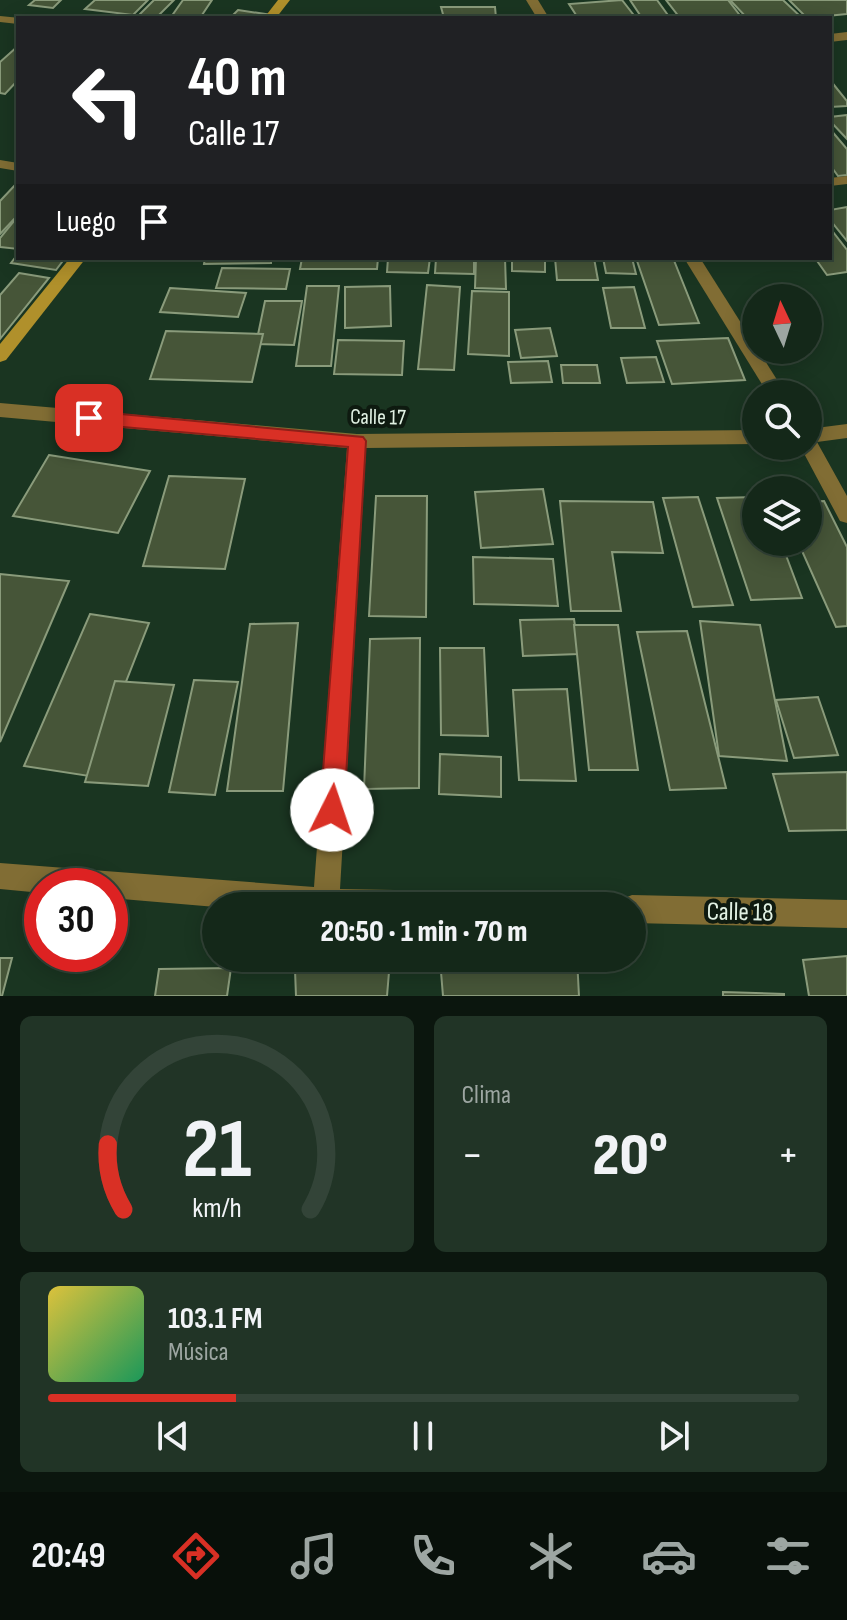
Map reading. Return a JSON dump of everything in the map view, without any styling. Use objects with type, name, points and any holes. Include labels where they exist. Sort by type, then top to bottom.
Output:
[{"type":"street","points":[[272,16],[284,0]]},
{"type":"street","points":[[0,356],[76,260]]},
{"type":"street","points":[[693,260],[768,380]]},
{"type":"street","name":"Calle 17","points":[[0,410],[357,441],[742,437]]},
{"type":"street","points":[[822,434],[847,431]]},
{"type":"street","points":[[327,892],[357,441]]},
{"type":"street","points":[[817,460],[847,515]]},
{"type":"street","points":[[0,876],[202,892]]},
{"type":"street","name":"Calle 18","points":[[646,909],[847,914]]},
{"type":"building","points":[[35,0],[61,0],[53,8],[29,5]]},
{"type":"building","points":[[95,0],[148,0],[133,15],[85,9]]},
{"type":"building","points":[[154,0],[174,0],[158,16],[138,16]]},
{"type":"building","points":[[183,0],[212,0],[201,16],[172,16]]},
{"type":"building","points":[[622,0],[634,16],[577,16],[569,4]]},
{"type":"building","points":[[630,0],[657,0],[669,16],[641,16]]},
{"type":"building","points":[[666,0],[728,0],[740,16],[678,16]]},
{"type":"building","points":[[730,0],[783,0],[800,16],[745,16]]},
{"type":"building","points":[[789,0],[847,0],[847,14],[805,16]]},
{"type":"building","points":[[441,7],[495,7],[496,16],[443,16]]},
{"type":"building","points":[[238,10],[272,15],[271,16],[232,16]]},
{"type":"building","points":[[16,48],[16,82],[5,94],[0,93],[0,62]]},
{"type":"building","points":[[832,82],[847,101],[847,106],[832,107]]},
{"type":"building","points":[[847,115],[847,139],[832,123],[832,117]]},
{"type":"building","points":[[832,131],[847,149],[847,175],[838,176],[832,168]]},
{"type":"building","points":[[16,184],[16,217],[0,234],[0,201]]},
{"type":"building","points":[[847,207],[847,241],[832,222],[832,210]]},
{"type":"building","points":[[16,218],[16,249],[0,247],[0,238]]},
{"type":"building","points":[[832,231],[847,250],[847,272],[827,275],[816,260],[832,260]]},
{"type":"building","points":[[16,257],[16,260],[64,260],[56,270],[11,263]]},
{"type":"building","points":[[205,260],[271,260],[271,263],[204,264]]},
{"type":"building","points":[[302,260],[378,260],[377,269],[300,269]]},
{"type":"building","points":[[388,260],[430,260],[428,273],[387,272]]},
{"type":"building","points":[[436,260],[474,260],[474,274],[435,273]]},
{"type":"building","points":[[476,260],[505,260],[506,289],[475,288]]},
{"type":"building","points":[[512,260],[545,260],[545,272],[512,271]]},
{"type":"building","points":[[555,260],[594,260],[598,280],[557,280]]},
{"type":"building","points":[[603,260],[632,260],[636,274],[606,273]]},
{"type":"building","points":[[637,260],[674,260],[699,323],[659,325]]},
{"type":"building","points":[[222,268],[290,269],[286,289],[216,288]]},
{"type":"building","points":[[19,273],[49,278],[0,339],[0,295]]},
{"type":"building","points":[[427,285],[460,287],[454,370],[418,369]]},
{"type":"building","points":[[307,286],[339,286],[331,366],[296,366]]},
{"type":"building","points":[[390,286],[391,326],[345,328],[345,287]]},
{"type":"building","points":[[634,287],[645,328],[611,328],[603,288]]},
{"type":"building","points":[[170,288],[246,293],[238,317],[160,312]]},
{"type":"building","points":[[472,291],[509,292],[509,356],[468,354]]},
{"type":"building","points":[[265,301],[302,301],[294,345],[256,344]]},
{"type":"building","points":[[550,328],[557,356],[521,358],[515,330]]},
{"type":"building","points":[[166,331],[263,334],[252,382],[150,379]]},
{"type":"building","points":[[728,338],[745,380],[672,384],[657,341]]},
{"type":"building","points":[[338,340],[404,341],[402,375],[334,374]]},
{"type":"building","points":[[656,357],[664,382],[627,383],[621,358]]},
{"type":"building","points":[[548,361],[552,382],[511,383],[508,362]]},
{"type":"building","points":[[561,365],[597,365],[600,383],[563,383]]},
{"type":"building","points":[[49,455],[150,471],[118,533],[13,516]]},
{"type":"building","points":[[169,476],[245,479],[225,569],[143,566]]},
{"type":"building","points":[[543,489],[553,544],[481,548],[475,492]]},
{"type":"building","points":[[376,496],[427,496],[426,617],[369,616]]},
{"type":"building","points":[[698,497],[733,605],[693,607],[663,498]]},
{"type":"building","points":[[742,497],[742,556],[786,556],[802,598],[751,600],[717,498]]},
{"type":"building","points":[[560,501],[653,502],[663,553],[612,552],[621,611],[571,611]]},
{"type":"building","points":[[822,501],[847,547],[847,626],[836,627],[804,556],[822,556]]},
{"type":"building","points":[[473,557],[553,559],[558,606],[474,604]]},
{"type":"building","points":[[0,574],[69,581],[0,742]]},
{"type":"building","points":[[90,614],[149,623],[89,776],[24,766]]},
{"type":"building","points":[[574,619],[579,654],[523,656],[520,620]]},
{"type":"building","points":[[700,621],[760,625],[787,761],[719,756]]},
{"type":"building","points":[[298,623],[283,791],[227,791],[250,624]]},
{"type":"building","points":[[574,625],[618,625],[638,770],[589,770]]},
{"type":"building","points":[[687,631],[726,788],[670,790],[637,632]]},
{"type":"building","points":[[420,638],[419,788],[364,789],[370,639]]},
{"type":"building","points":[[440,648],[484,648],[488,736],[441,735]]},
{"type":"building","points":[[194,680],[238,682],[215,795],[169,792]]},
{"type":"building","points":[[115,681],[174,685],[148,786],[85,782]]},
{"type":"building","points":[[567,689],[576,781],[519,780],[513,690]]},
{"type":"building","points":[[818,697],[838,755],[794,758],[776,700]]},
{"type":"building","points":[[440,754],[501,757],[501,797],[439,794]]},
{"type":"building","points":[[847,772],[847,830],[789,831],[773,774]]},
{"type":"building","points":[[847,956],[847,996],[809,996],[803,960]]},
{"type":"building","points":[[0,958],[12,958],[2,996],[0,996]]},
{"type":"building","points":[[202,968],[202,972],[230,972],[227,996],[155,996],[159,969]]},
{"type":"building","points":[[295,972],[389,972],[387,996],[296,996]]},
{"type":"building","points":[[441,972],[578,972],[579,996],[443,996]]},
{"type":"building","points":[[723,992],[784,994],[784,996],[723,996]]},
{"type":"route","points":[[89,418],[357,441],[332,810]]}]
